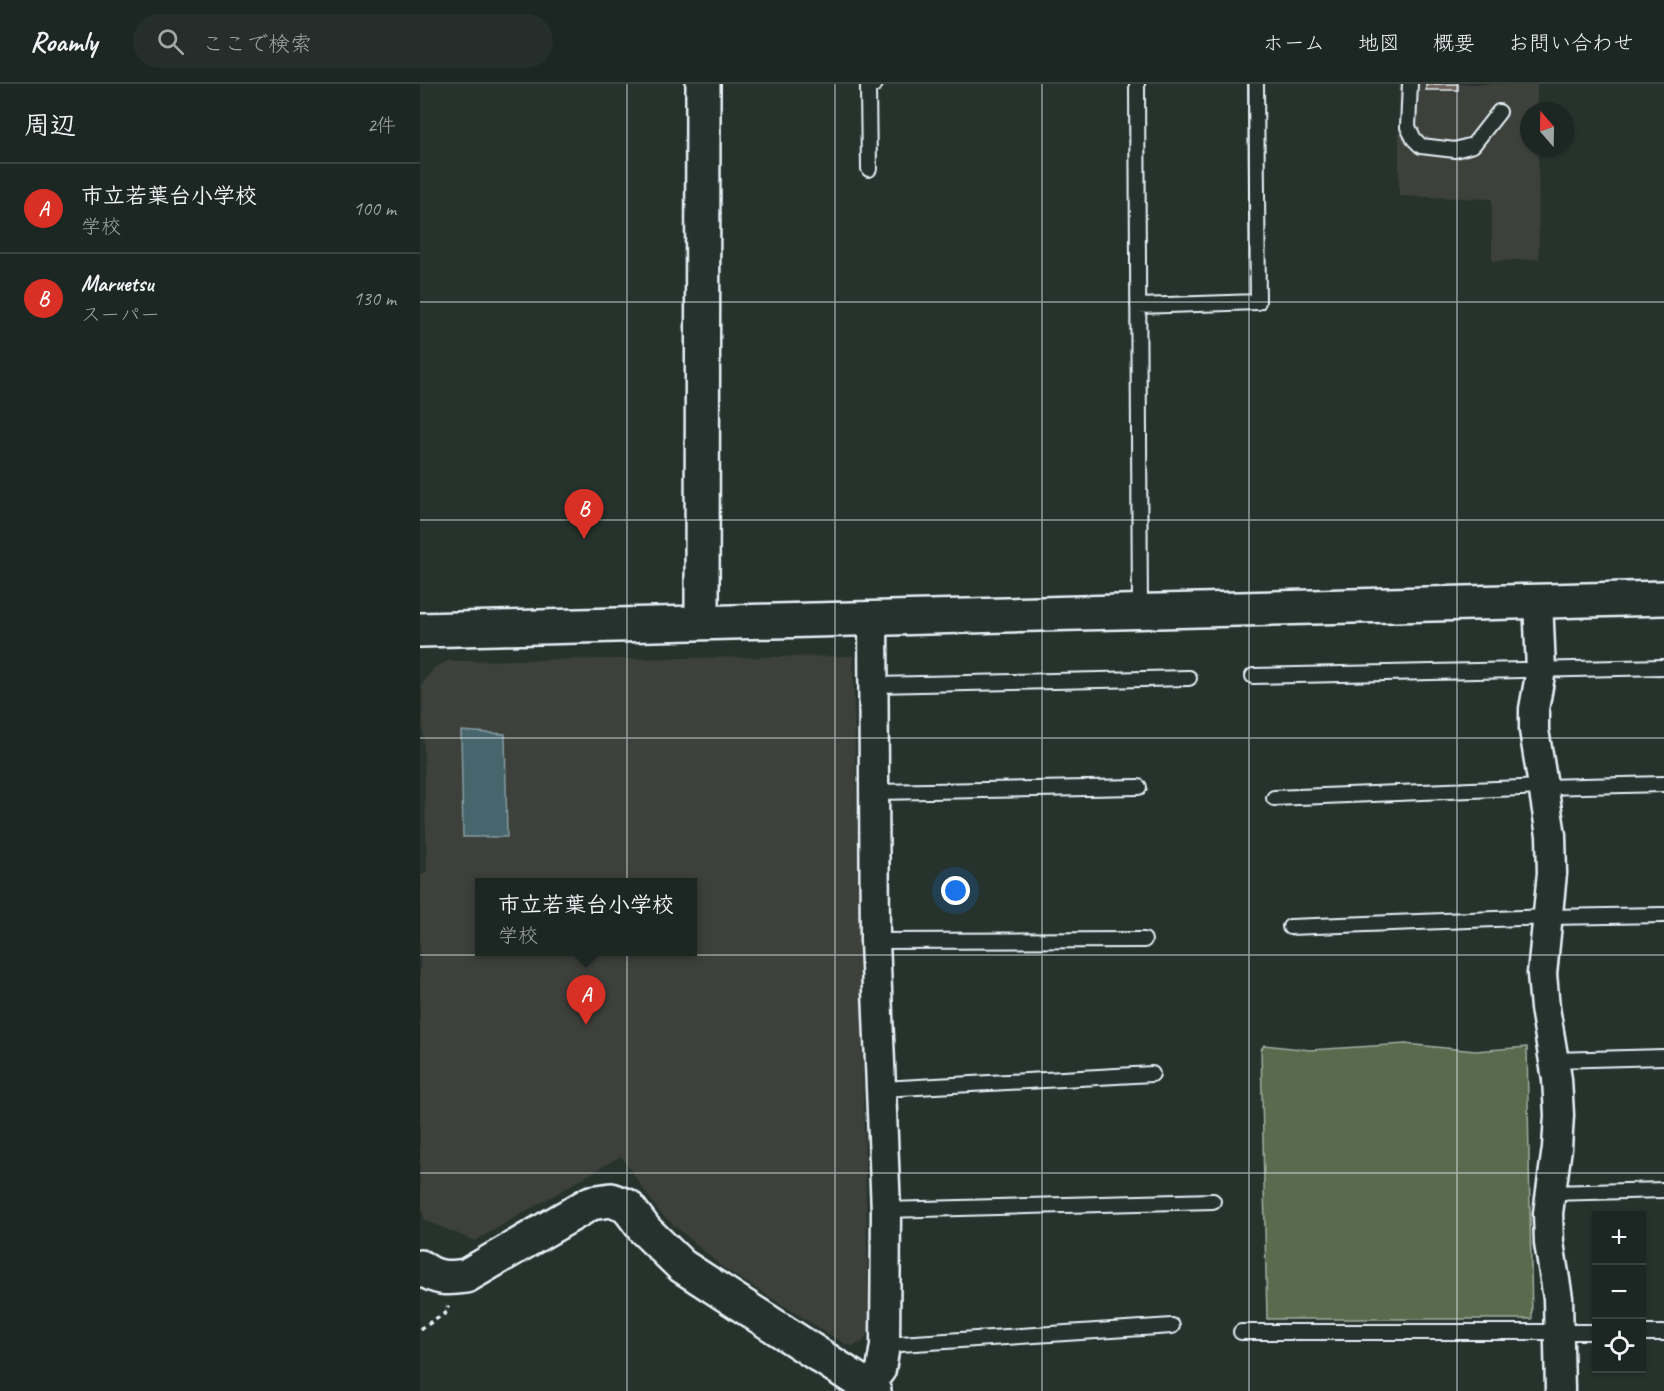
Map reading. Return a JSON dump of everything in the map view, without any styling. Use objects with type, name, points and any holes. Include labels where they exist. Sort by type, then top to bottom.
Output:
[{"type":"street","points":[[702,622],[703,84]]},
{"type":"street","points":[[420,630],[1664,598]]},
{"type":"street","points":[[1538,600],[1542,670],[1534,709],[1534,730],[1551,844],[1549,917],[1542,974],[1559,1115],[1548,1213],[1549,1243],[1558,1298],[1560,1391]]},
{"type":"street","points":[[420,1267],[433,1276],[451,1278],[466,1276],[591,1203],[611,1200],[627,1206],[645,1230],[682,1266],[871,1389],[880,1370],[885,1345],[886,1210],[875,941],[873,617]]},
{"type":"lane","points":[[869,169],[868,87],[875,84]]},
{"type":"lane","points":[[1137,84],[1140,612]]},
{"type":"lane","points":[[1138,306],[1258,302],[1256,84]]},
{"type":"lane","points":[[1410,84],[1408,127],[1414,139],[1421,146],[1455,150],[1473,146],[1499,112]]},
{"type":"lane","points":[[1253,676],[1664,667]]},
{"type":"lane","points":[[875,685],[1189,678]]},
{"type":"lane","points":[[1274,798],[1664,784]]},
{"type":"lane","points":[[875,792],[1138,787]]},
{"type":"lane","points":[[1290,927],[1664,915]]},
{"type":"lane","points":[[875,941],[1144,940]]},
{"type":"lane","points":[[1554,1060],[1664,1057]]},
{"type":"lane","points":[[882,1089],[1152,1074]]},
{"type":"lane","points":[[1551,1193],[1664,1190]]},
{"type":"lane","points":[[886,1210],[1213,1201]]},
{"type":"lane","points":[[885,1345],[1172,1326]]},
{"type":"lane","points":[[1241,1332],[1592,1332]]},
{"type":"lane","points":[[1646,1333],[1664,1333]]},
{"type":"path","points":[[420,1329],[447,1312],[448,1305]]},
{"type":"shaded area","points":[[1399,84],[1537,84],[1537,102],[1520,102],[1520,156],[1538,156],[1539,259],[1492,261],[1492,199],[1399,196]]},
{"type":"shaded area","points":[[853,656],[869,1330],[863,1342],[852,1346],[845,1344],[722,1267],[659,1212],[621,1156],[475,1241],[424,1220],[420,1194],[420,876],[427,871],[422,684],[434,668],[448,661]]},
{"type":"green space","points":[[1406,1044],[1475,1051],[1527,1047],[1532,1319],[1267,1319],[1261,1050],[1264,1045],[1310,1050]]},
{"type":"water","points":[[461,731],[505,734],[507,837],[463,837]]},
{"type":"building","points":[[1426,84],[1458,84],[1458,90],[1426,90]]},
{"type":"place","name":"Maruetsu","points":[[584,539]]},
{"type":"place","name":"市立若葉台小学校","points":[[586,1025]]}]
